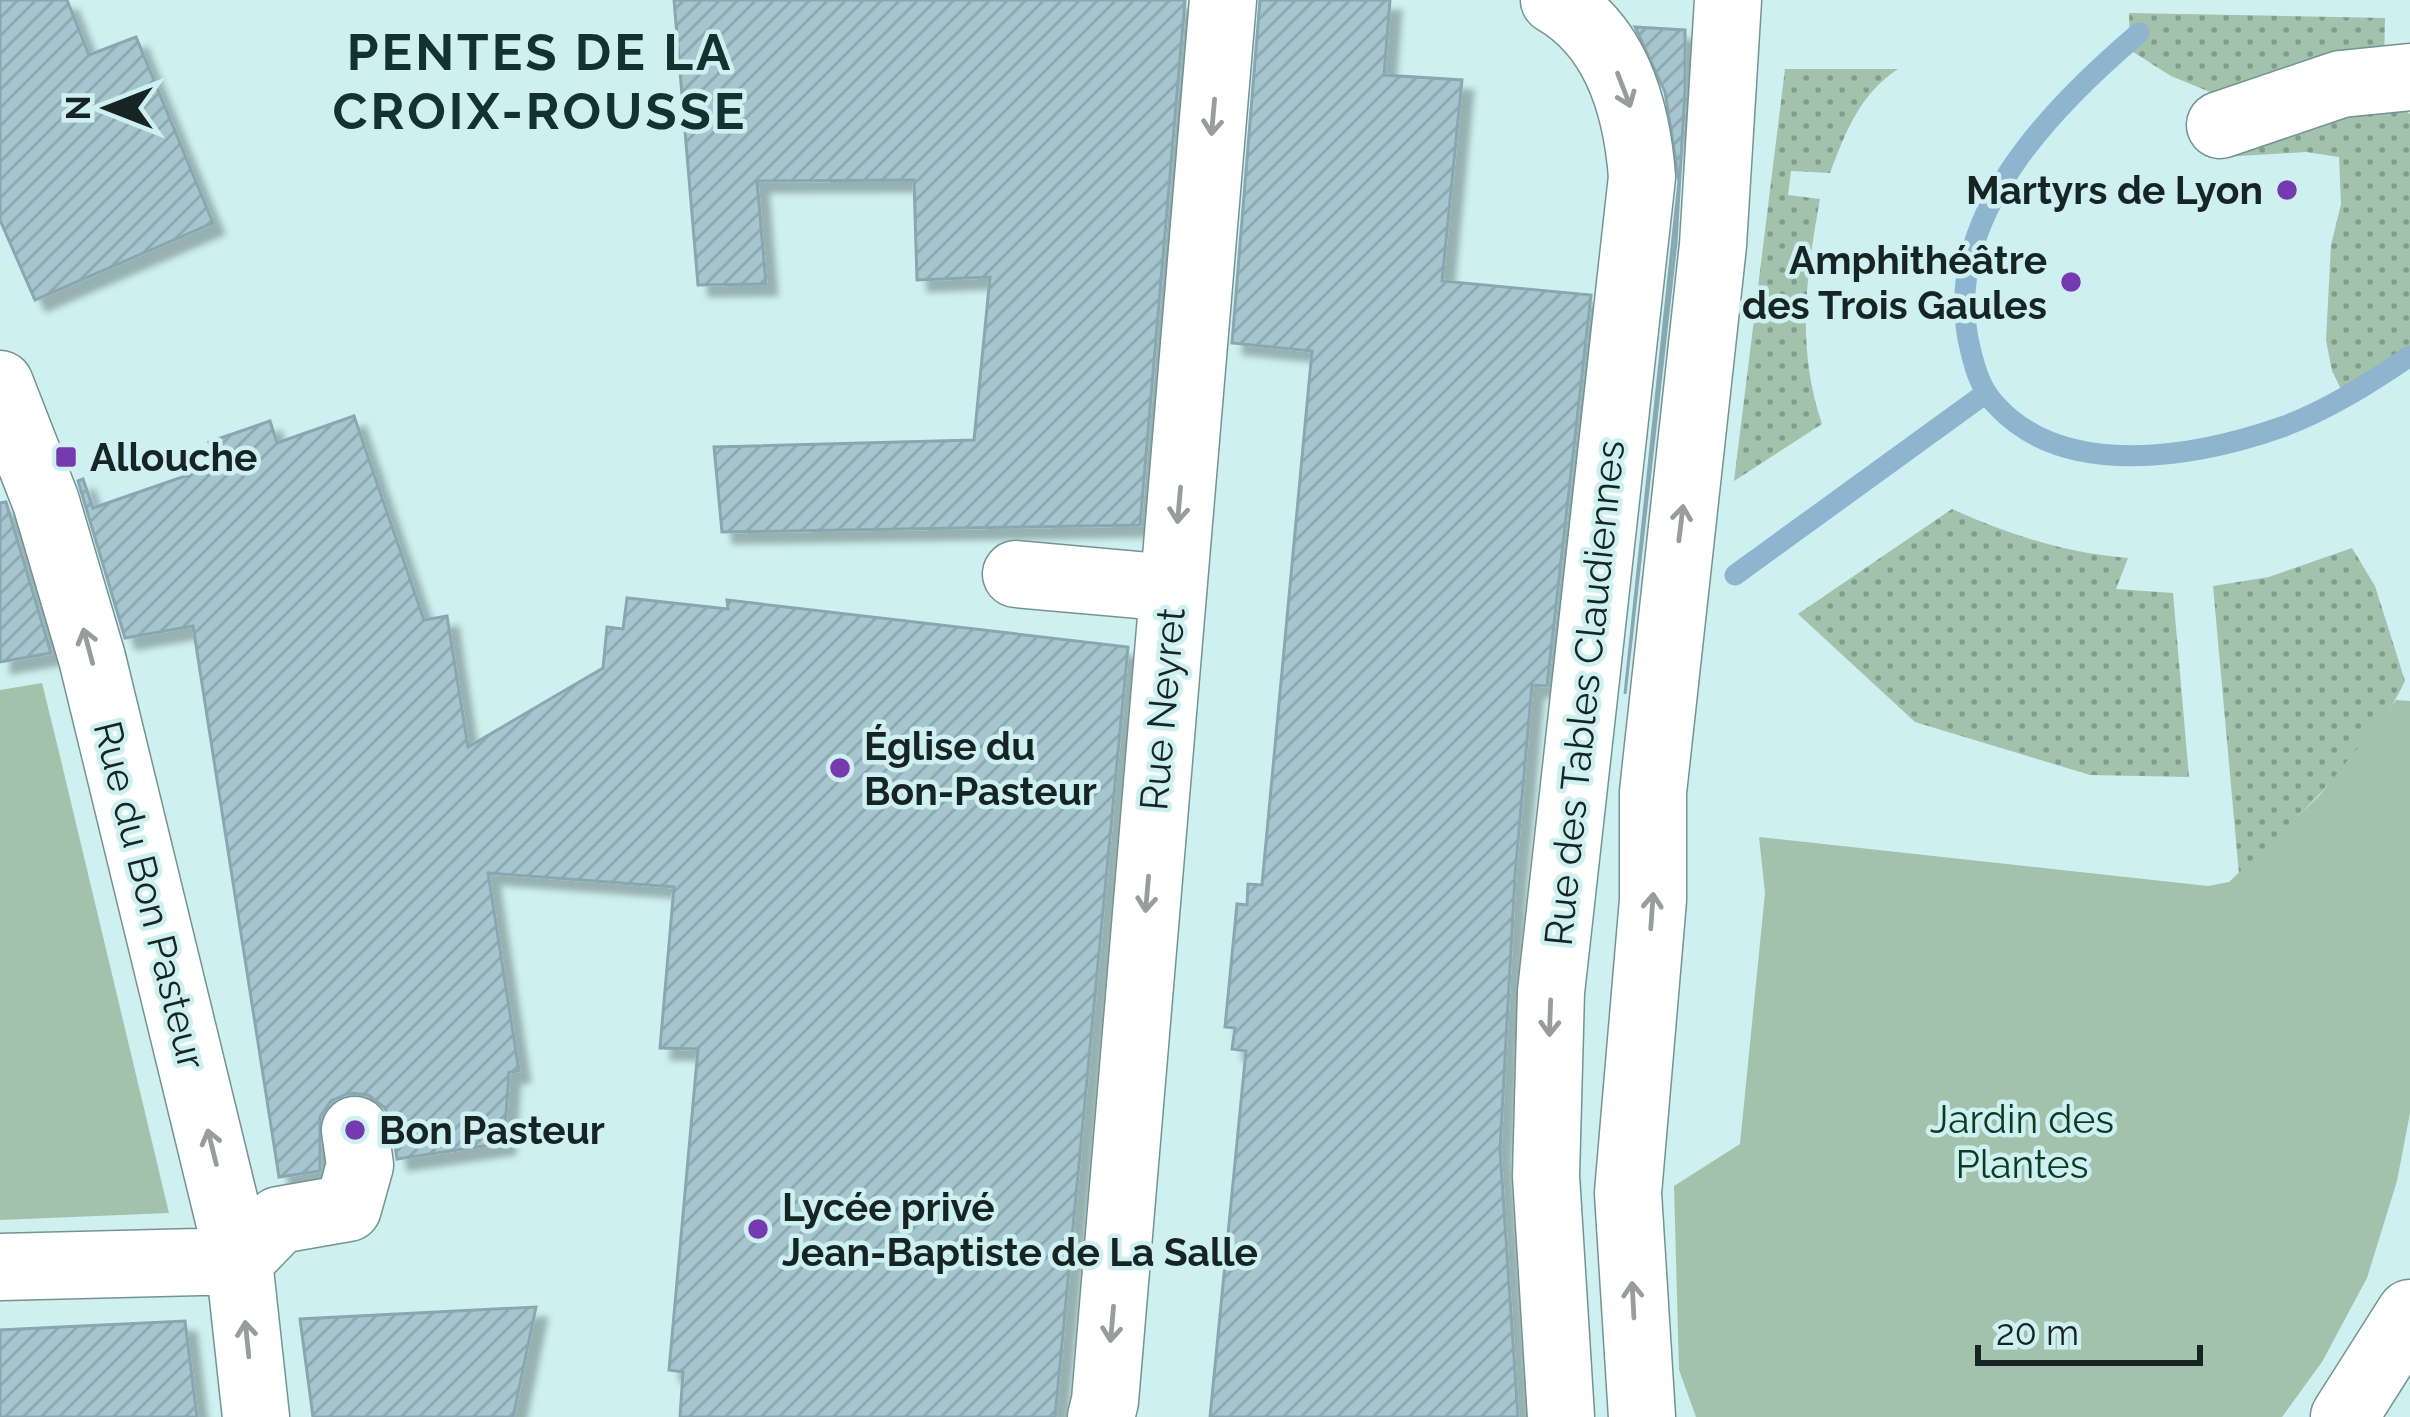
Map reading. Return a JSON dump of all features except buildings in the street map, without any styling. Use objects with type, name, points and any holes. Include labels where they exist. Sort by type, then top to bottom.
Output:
[{"type":"street","name":"Rue Neyret","points":[[1101,1417],[1106,1401],[1223,0]]},
{"type":"street","name":"Rue des Tables Claudiennes","points":[[1554,0],[1572,10],[1599,40],[1621,78],[1638,128],[1642,177],[1551,992],[1546,1176],[1561,1417]]},
{"type":"street","name":"Rue des Tables Claudiennes","points":[[1642,1417],[1628,1193],[1653,900],[1659,718],[1713,245],[1728,0]]},
{"type":"street","points":[[2220,124],[2341,84],[2410,77]]},
{"type":"street","name":"Rue du Bon Pasteur","points":[[0,384],[46,502],[92,658],[239,1261],[256,1417]]},
{"type":"street","points":[[1016,574],[1172,588]]},
{"type":"street","points":[[0,1267],[239,1261],[279,1220],[348,1208],[360,1165],[355,1130]]},
{"type":"street","points":[[2344,1417],[2410,1313]]},
{"type":"green space","points":[[2129,13],[2385,18],[2384,63],[2215,94],[2171,76],[2130,50]]},
{"type":"green space","points":[[1785,69],[1898,69],[1864,102],[1830,173],[1791,171],[1788,195],[1820,199],[1806,340],[1822,424],[1734,481]]},
{"type":"green space","points":[[2384,94],[2410,114],[2410,350],[2342,391],[2326,340],[2331,245],[2341,204],[2339,157],[2306,152],[2224,157],[2245,130]]},
{"type":"green space","points":[[1952,509],[2038,541],[2128,558],[2116,589],[2173,593],[2189,777],[2090,775],[1915,722],[1798,614]]},
{"type":"green space","points":[[2352,548],[2375,586],[2405,681],[2353,757],[2239,874],[2213,586],[2269,577]]},
{"type":"green space","points":[[42,683],[169,1213],[0,1220],[0,690]]},
{"type":"green space","name":"Jardin des Plantes","points":[[2396,700],[2410,701],[2410,1113],[2397,1181],[2367,1278],[2322,1362],[2282,1417],[1696,1417],[1679,1370],[1674,1186],[1740,1144],[1765,893],[1759,837],[2208,886],[2229,882],[2319,796]]},
{"type":"waterway","points":[[2139,33],[2041,129],[1989,206],[1973,249],[1965,293],[1970,348],[1990,398],[2025,429],[2058,445],[2133,456],[2172,453],[2282,427],[2348,395],[2410,356]]},
{"type":"waterway","points":[[1735,575],[1986,393]]},
{"type":"place","name":"Martyrs de Lyon","points":[[2287,190]]},
{"type":"place","name":"Amphithéâtre des Trois Gaules","points":[[2071,282]]},
{"type":"place","name":"Allouche","points":[[66,457]]},
{"type":"place","name":"Église du Bon-Pasteur","points":[[840,768]]},
{"type":"place","name":"Bon Pasteur","points":[[355,1130]]},
{"type":"place","name":"Lycée privé Jean-Baptiste de La Salle","points":[[758,1229]]},
{"type":"district","name":"PENTES DE LA CROIX-ROUSSE","points":[[540,81]]}]
